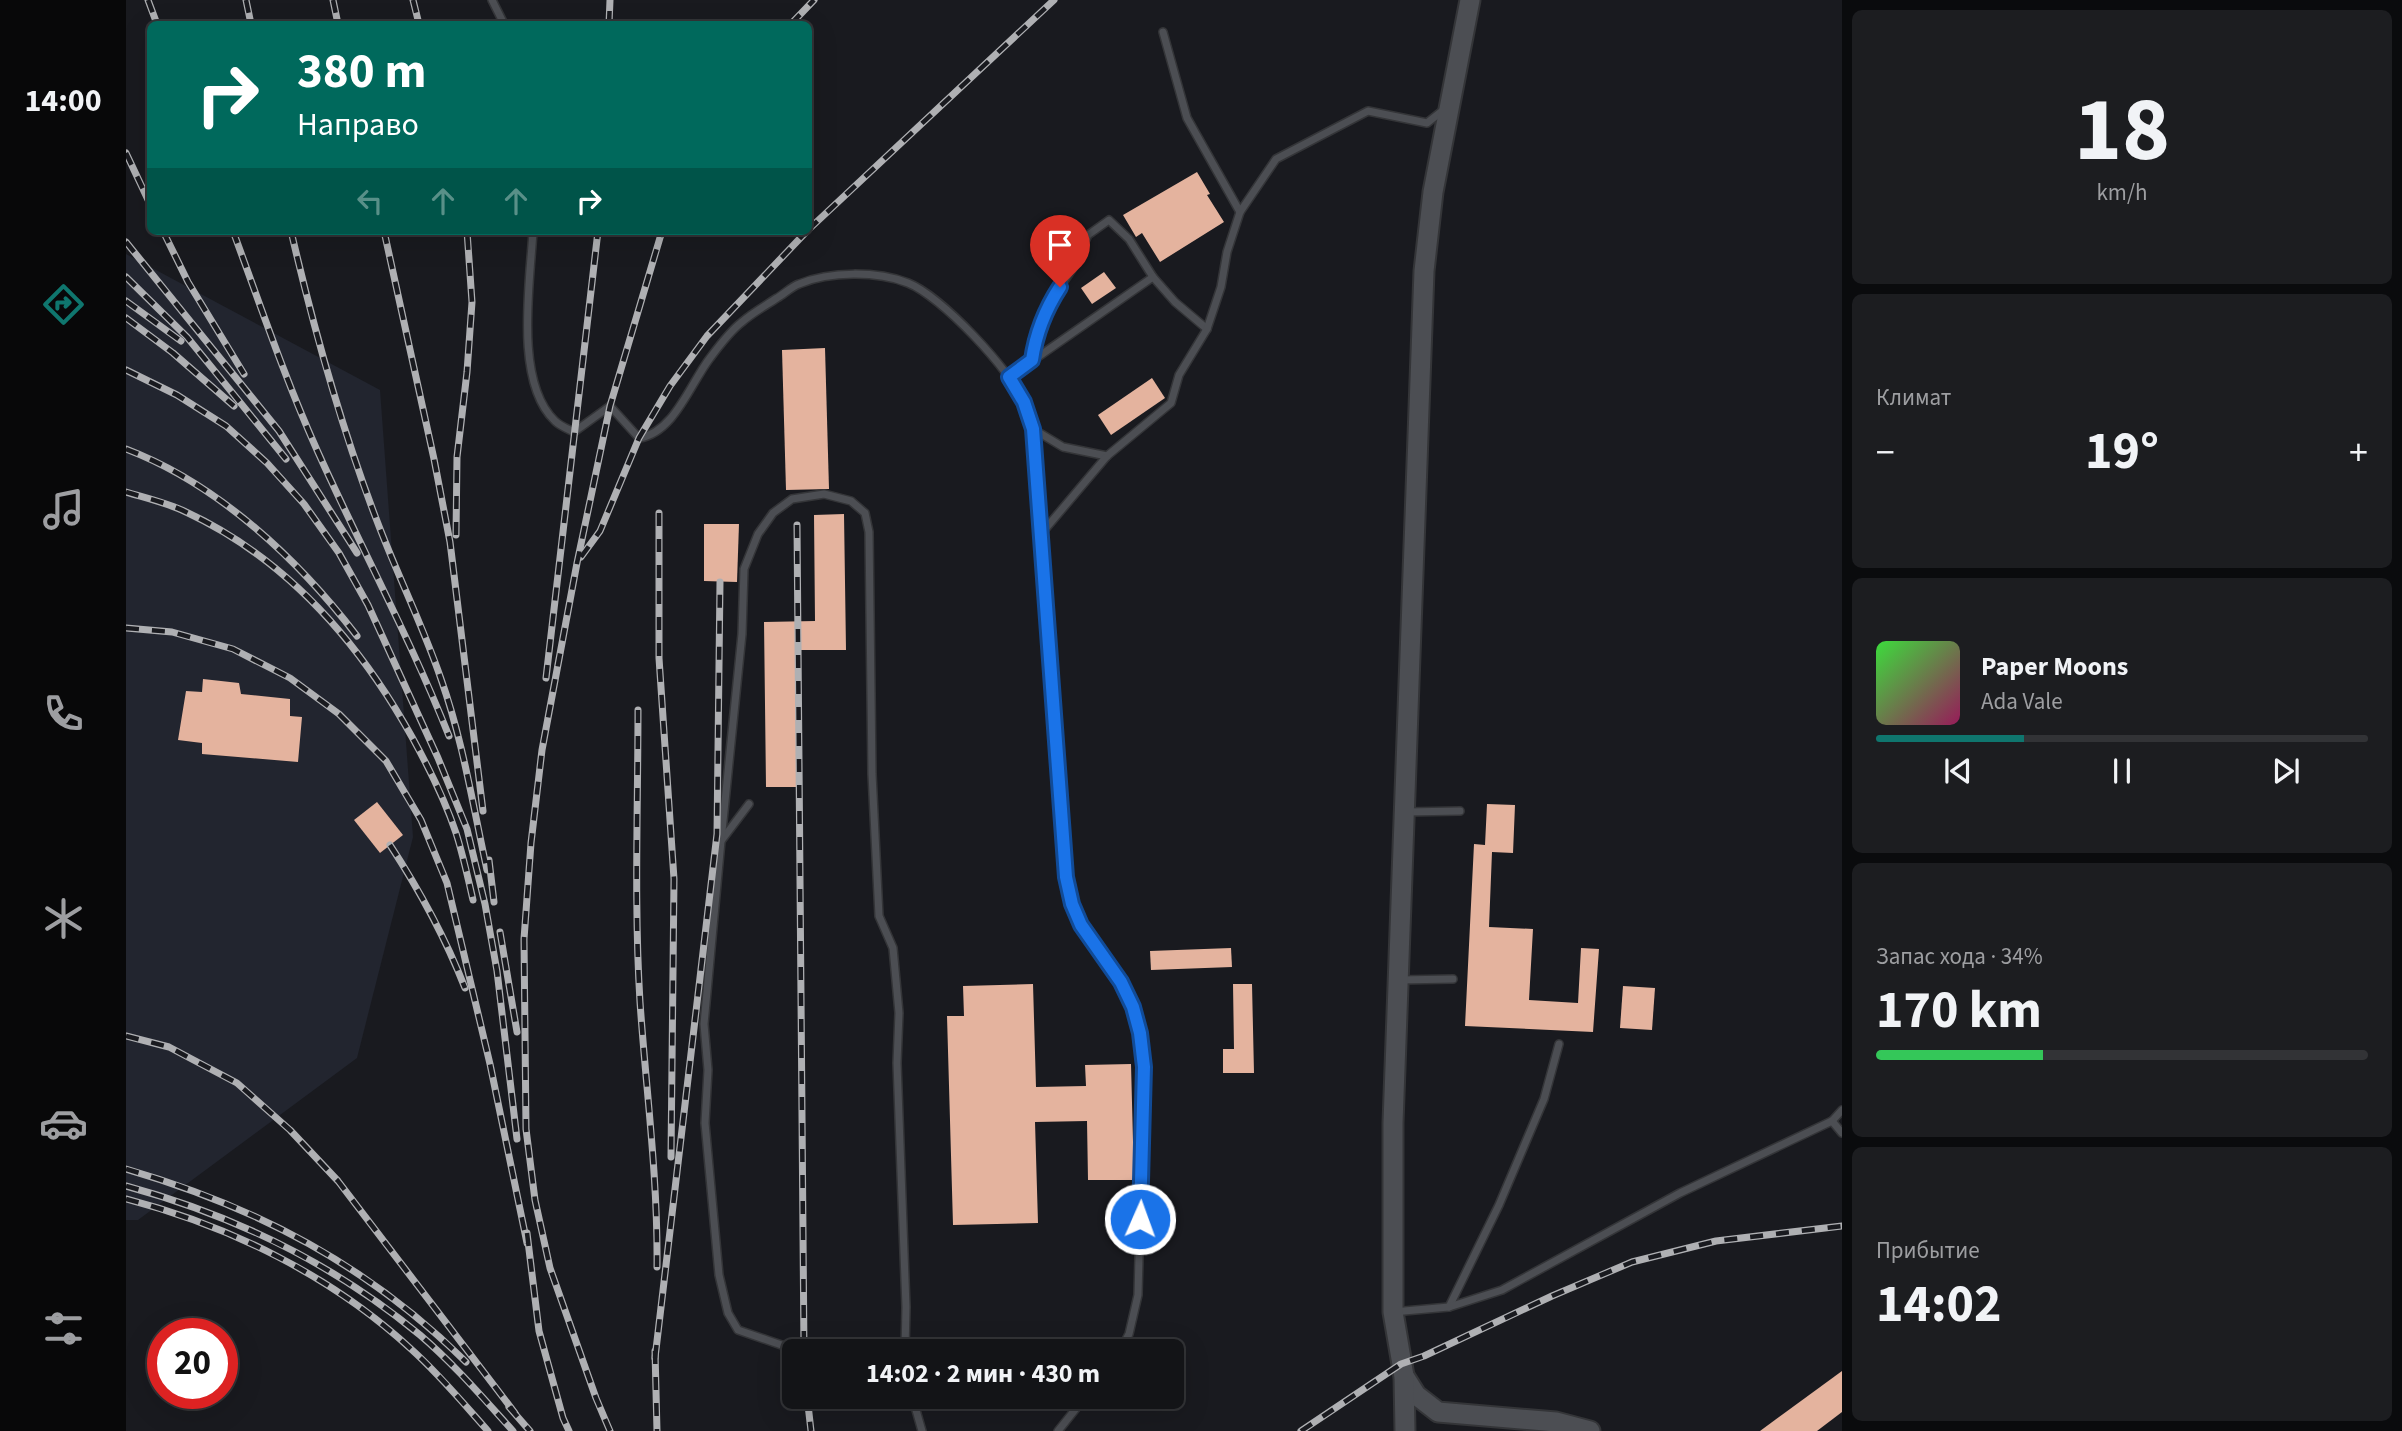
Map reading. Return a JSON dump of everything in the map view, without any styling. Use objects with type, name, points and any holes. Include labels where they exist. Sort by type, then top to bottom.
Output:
[{"type":"main road","points":[[1405,1431],[1404,1376],[1392,1312],[1392,1123],[1424,271],[1433,192],[1470,0]]},
{"type":"main road","points":[[1404,1376],[1416,1395],[1438,1412],[1556,1422],[1590,1431]]},
{"type":"lane","points":[[492,0],[502,21]]},
{"type":"lane","points":[[1163,32],[1187,118],[1240,212]]},
{"type":"lane","points":[[1041,535],[1107,456],[1171,403],[1179,375],[1207,330],[1240,212],[1276,159],[1368,111],[1427,123],[1450,104]]},
{"type":"lane","points":[[1032,360],[1035,334],[1048,305],[1073,268],[1088,235],[1109,220],[1129,239],[1153,277],[1175,302],[1207,330]]},
{"type":"lane","points":[[533,235],[527,329],[534,385],[556,421],[574,432],[610,406],[639,438],[653,436],[665,427],[710,358],[741,322],[798,284],[833,275],[865,274],[909,283],[946,309],[985,347],[1009,377],[1024,402],[1033,429],[1066,877],[1072,904],[1081,925],[1121,982],[1133,1007],[1140,1033],[1144,1067],[1138,1294],[1126,1339]]},
{"type":"lane","points":[[1009,377],[1153,277]]},
{"type":"lane","points":[[1033,429],[1063,447],[1107,456]]},
{"type":"lane","points":[[782,1345],[738,1330],[728,1314],[719,1275],[705,1123],[708,1070],[704,1024],[742,634],[744,569],[758,534],[773,513],[792,499],[824,494],[851,500],[865,513],[869,532],[872,774],[879,916],[892,948],[899,1013],[897,1063],[906,1294],[905,1339]]},
{"type":"lane","points":[[721,841],[749,804]]},
{"type":"lane","points":[[1405,812],[1460,811]]},
{"type":"lane","points":[[1398,979],[1453,979]]},
{"type":"lane","points":[[1450,1307],[1499,1205],[1544,1099],[1559,1044]]},
{"type":"lane","points":[[1392,1312],[1450,1307],[1502,1290],[1680,1193],[1832,1121],[1842,1110]]},
{"type":"lane","points":[[1832,1121],[1842,1133]]},
{"type":"lane","points":[[916,1409],[922,1431]]},
{"type":"lane","points":[[1058,1431],[1076,1409]]},
{"type":"shaded area","points":[[126,254],[380,390],[413,837],[357,1058],[138,1220],[126,1220]]},
{"type":"building","points":[[1197,172],[1210,194],[1207,195],[1224,222],[1160,262],[1142,233],[1136,237],[1123,215]]},
{"type":"building","points":[[1104,272],[1116,288],[1092,304],[1081,288]]},
{"type":"building","points":[[825,348],[829,489],[786,490],[782,350]]},
{"type":"building","points":[[1152,378],[1165,398],[1111,435],[1098,415]]},
{"type":"building","points":[[844,514],[846,650],[796,650],[798,787],[766,787],[764,622],[815,621],[814,515]]},
{"type":"building","points":[[704,524],[739,524],[737,582],[704,581]]},
{"type":"building","points":[[203,679],[239,683],[241,694],[290,699],[290,716],[302,717],[298,762],[202,754],[202,743],[178,740],[186,691],[202,692]]},
{"type":"building","points":[[377,802],[403,835],[380,853],[354,820]]},
{"type":"building","points":[[1487,804],[1515,805],[1513,853],[1492,852],[1489,927],[1533,929],[1529,1000],[1578,1003],[1581,948],[1599,949],[1593,1032],[1465,1026],[1474,844],[1485,845]]},
{"type":"building","points":[[1231,948],[1232,967],[1151,970],[1150,951]]},
{"type":"building","points":[[1033,984],[1036,1087],[1086,1086],[1085,1065],[1131,1064],[1134,1180],[1088,1180],[1087,1121],[1035,1122],[1038,1223],[953,1225],[947,1016],[964,1016],[963,986]]},
{"type":"building","points":[[1233,984],[1252,984],[1254,1073],[1223,1073],[1223,1049],[1234,1049]]},
{"type":"building","points":[[1623,986],[1655,988],[1652,1030],[1620,1028]]},
{"type":"building","points":[[1842,1371],[1842,1412],[1817,1431],[1760,1431]]},
{"type":"railway","points":[[148,0],[156,21]]},
{"type":"railway","points":[[246,0],[250,21]]},
{"type":"railway","points":[[333,0],[337,21]]},
{"type":"railway","points":[[413,0],[418,21]]},
{"type":"railway","points":[[609,21],[610,0]]},
{"type":"railway","points":[[794,21],[814,0]]},
{"type":"railway","points":[[812,226],[1054,0]]},
{"type":"railway","points":[[126,153],[147,198]]},
{"type":"railway","points":[[165,235],[188,282],[244,374]]},
{"type":"railway","points":[[234,235],[305,423],[418,663],[449,736]]},
{"type":"railway","points":[[292,235],[319,341],[352,450],[377,521],[449,702],[487,870]]},
{"type":"railway","points":[[385,235],[450,542],[483,811]]},
{"type":"railway","points":[[456,535],[457,457],[472,302],[467,235]]},
{"type":"railway","points":[[546,678],[598,235]]},
{"type":"railway","points":[[610,1431],[550,1268],[535,1200],[526,1129],[524,939],[531,843],[542,750],[577,563],[610,406],[661,235]]},
{"type":"railway","points":[[581,557],[600,531],[639,438],[670,386],[707,336],[803,235]]},
{"type":"railway","points":[[126,242],[279,431],[357,553]]},
{"type":"railway","points":[[126,277],[187,337],[286,459]]},
{"type":"railway","points":[[126,301],[181,341]]},
{"type":"railway","points":[[126,318],[173,353],[234,406]]},
{"type":"railway","points":[[126,370],[177,395],[226,426],[267,463],[304,504],[339,553],[368,605],[438,758],[467,829],[485,904],[497,971],[517,1139]]},
{"type":"railway","points":[[126,449],[193,482],[254,527],[309,579],[357,636]]},
{"type":"railway","points":[[126,492],[164,503],[223,531],[288,579],[344,636],[391,702],[430,772],[456,833],[473,900]]},
{"type":"railway","points":[[659,513],[659,658],[674,879],[671,1157]]},
{"type":"railway","points":[[797,525],[804,1339]]},
{"type":"railway","points":[[655,1358],[717,834],[720,582]]},
{"type":"railway","points":[[126,628],[172,632],[233,649],[290,678],[339,714],[386,761],[421,820],[447,883],[490,1064],[527,1243]]},
{"type":"railway","points":[[638,710],[638,966],[654,1167],[657,1267]]},
{"type":"railway","points":[[390,845],[431,915],[465,988]]},
{"type":"railway","points":[[489,860],[494,902]]},
{"type":"railway","points":[[500,932],[517,1032]]},
{"type":"railway","points":[[126,1036],[169,1047],[237,1083],[290,1130],[338,1181],[515,1413]]},
{"type":"railway","points":[[126,1169],[221,1202],[266,1221],[309,1244],[390,1297],[466,1362]]},
{"type":"railway","points":[[126,1186],[243,1227],[317,1264],[353,1286],[433,1346],[513,1431]]},
{"type":"railway","points":[[126,1199],[165,1210],[241,1239],[314,1277],[348,1299],[411,1349],[488,1431]]},
{"type":"railway","points":[[1301,1431],[1401,1364],[1632,1262],[1716,1241],[1842,1226]]},
{"type":"railway","points":[[527,1233],[539,1331],[569,1431]]},
{"type":"railway","points":[[655,1351],[657,1431]]},
{"type":"railway","points":[[509,1407],[530,1431]]},
{"type":"railway","points":[[808,1409],[811,1431]]},
{"type":"route","points":[[1060,287],[1048,305],[1035,334],[1032,360],[1009,377],[1024,402],[1033,429],[1066,877],[1072,904],[1081,925],[1121,982],[1133,1007],[1140,1033],[1144,1067],[1140,1219]]}]
